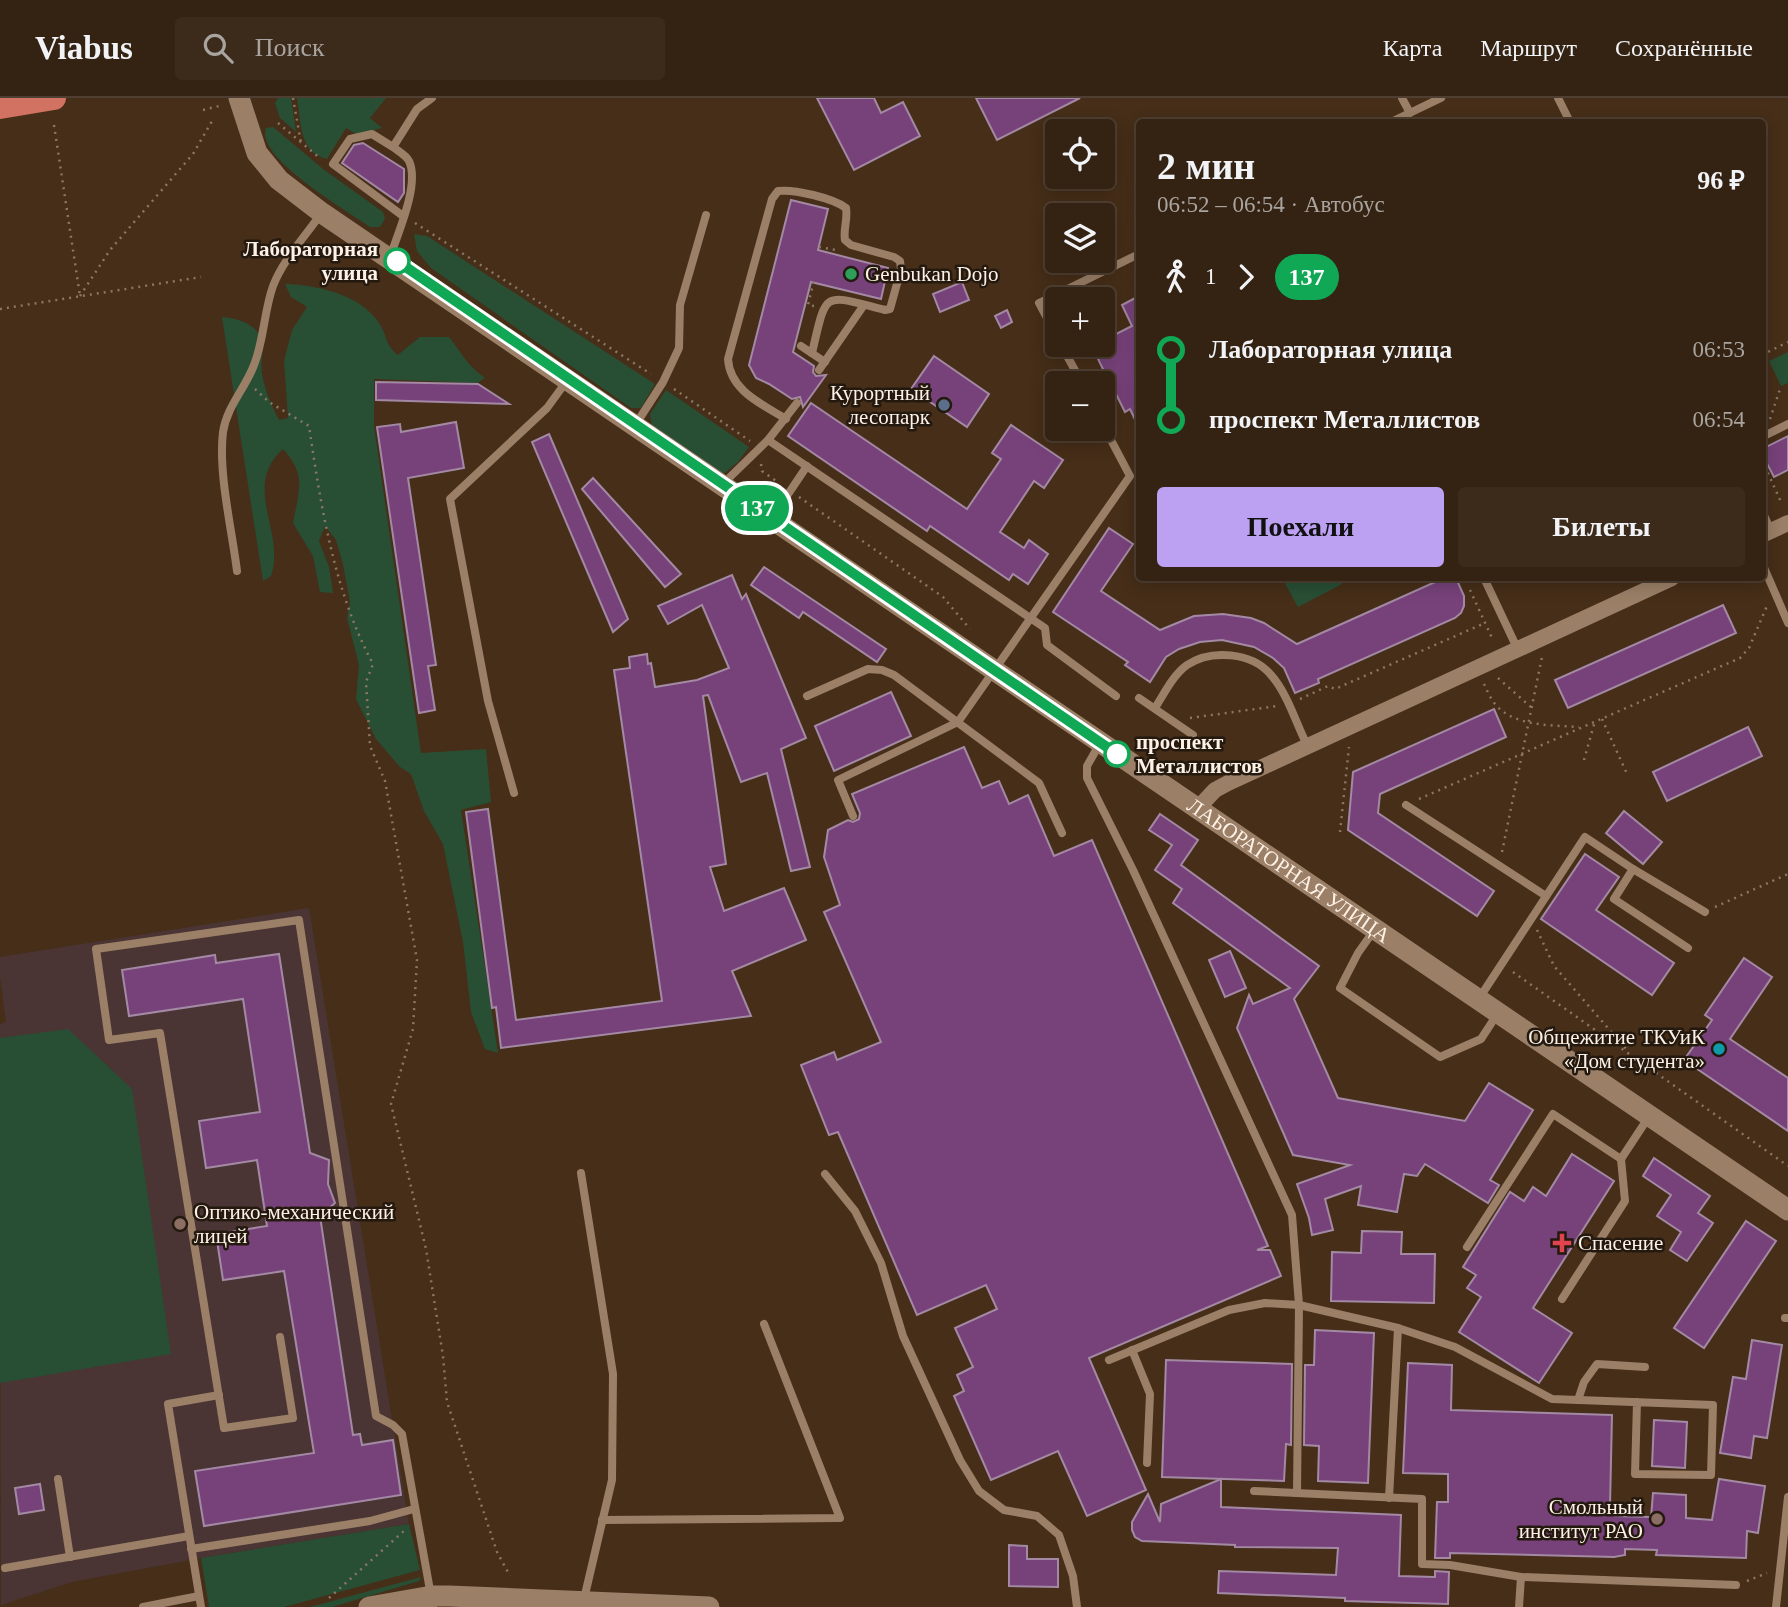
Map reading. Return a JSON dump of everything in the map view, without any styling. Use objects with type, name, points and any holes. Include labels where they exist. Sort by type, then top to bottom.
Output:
[{"type":"main road","points":[[0,107],[54,98]]},
{"type":"street","name":"ЛАБОРАТОРНАЯ УЛИЦА","points":[[231,102],[257,153],[279,180],[322,213],[1788,1210]]},
{"type":"street","points":[[1767,533],[1788,523]]},
{"type":"street","points":[[1198,808],[1215,790],[1666,581]]},
{"type":"street","points":[[369,1607],[441,1602],[583,1601],[709,1607]]},
{"type":"lane","points":[[418,98],[418,109]]},
{"type":"lane","points":[[393,147],[418,109],[432,98]]},
{"type":"lane","points":[[1402,98],[1410,113]]},
{"type":"lane","points":[[1397,119],[1441,98]]},
{"type":"lane","points":[[1558,98],[1568,119]]},
{"type":"lane","points":[[390,257],[404,216],[410,195],[413,172],[408,158],[372,134],[350,139],[333,164],[404,216]]},
{"type":"lane","points":[[786,419],[744,392],[734,382],[728,359],[772,198],[778,191],[787,190],[839,202],[846,208],[848,217],[844,233],[845,240],[850,245],[900,261],[901,269],[890,309],[839,299],[829,301],[822,308],[811,353]]},
{"type":"lane","points":[[237,571],[223,468],[223,433],[230,407],[247,382],[256,362],[272,288],[281,268],[322,213]]},
{"type":"lane","points":[[636,425],[663,382],[679,348],[680,305],[706,215]]},
{"type":"lane","points":[[1072,287],[1136,255]]},
{"type":"lane","points":[[1045,300],[1039,303],[1045,314]]},
{"type":"lane","points":[[819,370],[864,305]]},
{"type":"lane","points":[[801,346],[825,362]]},
{"type":"lane","points":[[514,793],[488,701],[450,499],[547,408],[568,379]]},
{"type":"lane","points":[[725,486],[730,477],[768,440],[797,403]]},
{"type":"lane","points":[[1766,435],[1788,424]]},
{"type":"lane","points":[[768,440],[1045,628],[1047,645],[1116,696]]},
{"type":"lane","points":[[1112,441],[1130,476]]},
{"type":"lane","points":[[772,518],[807,466]]},
{"type":"lane","points":[[853,816],[838,780],[958,722],[1130,476],[1136,473]]},
{"type":"lane","points":[[1766,572],[1788,623]]},
{"type":"lane","points":[[1485,581],[1518,650]]},
{"type":"lane","points":[[1154,708],[1185,666],[1202,657],[1220,654],[1255,662],[1270,673],[1308,747]]},
{"type":"lane","points":[[807,696],[868,669],[894,674],[1039,783],[1062,833]]},
{"type":"lane","points":[[1139,698],[1193,735]]},
{"type":"lane","points":[[1101,742],[1087,766],[1087,778],[1133,870],[1292,1215],[1299,1305],[1297,1493]]},
{"type":"lane","points":[[1406,805],[1546,896]]},
{"type":"lane","points":[[1478,1000],[1586,837],[1704,912]]},
{"type":"lane","points":[[1633,869],[1614,899],[1688,948]]},
{"type":"lane","points":[[280,1337],[293,1418],[224,1428],[160,1033],[109,1040],[96,949],[299,920],[376,1416],[393,1425],[402,1434],[416,1521],[441,1602]]},
{"type":"lane","points":[[1375,929],[1358,953],[1340,988],[1440,1057],[1480,1039],[1498,1013]]},
{"type":"lane","points":[[1467,1247],[1553,1114],[1621,1159]]},
{"type":"lane","points":[[1562,1299],[1625,1201],[1621,1159],[1650,1116]]},
{"type":"lane","points":[[581,1173],[613,1374],[611,1480],[583,1601]]},
{"type":"lane","points":[[825,1174],[855,1211],[881,1263],[903,1336],[960,1460],[979,1491],[1004,1510],[1037,1516],[1059,1535],[1073,1576],[1077,1607]]},
{"type":"lane","points":[[1108,1360],[1229,1310],[1265,1303],[1299,1305],[1398,1328],[1455,1347],[1552,1399],[1637,1402],[1713,1405],[1711,1475],[1635,1474],[1637,1402]]},
{"type":"lane","points":[[602,1520],[840,1518],[764,1324]]},
{"type":"lane","points":[[1389,1498],[1398,1328]]},
{"type":"lane","points":[[1132,1350],[1150,1394],[1147,1463]]},
{"type":"lane","points":[[1578,1400],[1584,1382],[1597,1364],[1645,1367]]},
{"type":"lane","points":[[201,1607],[168,1404],[219,1395]]},
{"type":"lane","points":[[58,1479],[70,1556]]},
{"type":"lane","points":[[1254,1491],[1422,1499],[1422,1564],[1450,1565],[1521,1577],[1736,1585]]},
{"type":"lane","points":[[1776,1607],[1788,1497]]},
{"type":"lane","points":[[191,1549],[370,1521],[414,1509]]},
{"type":"lane","points":[[5,1568],[189,1536]]},
{"type":"lane","points":[[1519,1607],[1521,1577]]},
{"type":"lane","points":[[143,1607],[199,1596]]},
{"type":"path","points":[[293,98],[302,145]]},
{"type":"path","points":[[203,110],[231,102]]},
{"type":"path","points":[[80,296],[110,250],[193,154],[212,121]]},
{"type":"path","points":[[278,123],[302,145],[333,164]]},
{"type":"path","points":[[54,125],[80,296]]},
{"type":"path","points":[[404,216],[663,382],[759,448],[762,471],[943,597],[973,633]]},
{"type":"path","points":[[819,247],[834,251],[845,240]]},
{"type":"path","points":[[0,309],[201,277]]},
{"type":"path","points":[[809,299],[814,280]]},
{"type":"path","points":[[1766,353],[1788,342]]},
{"type":"path","points":[[247,382],[270,402],[309,426],[321,502],[334,558],[356,632],[373,664],[366,682],[370,746],[385,782],[417,960],[413,1028],[391,1104],[426,1249],[443,1356],[447,1402],[497,1552],[510,1576]]},
{"type":"path","points":[[1772,432],[1772,409],[1781,386]]},
{"type":"path","points":[[1766,469],[1781,502]]},
{"type":"path","points":[[1470,590],[1492,638]]},
{"type":"path","points":[[1406,805],[1745,654],[1774,590]]},
{"type":"path","points":[[1172,720],[1241,713],[1287,704],[1328,686],[1335,689],[1485,623]]},
{"type":"path","points":[[1499,866],[1542,657]]},
{"type":"path","points":[[1498,678],[1532,708]]},
{"type":"path","points":[[1483,684],[1501,709],[1529,722],[1581,727]]},
{"type":"path","points":[[1602,718],[1628,776]]},
{"type":"path","points":[[1584,760],[1595,721]]},
{"type":"path","points":[[1340,832],[1349,747]]},
{"type":"path","points":[[1704,912],[1788,874]]},
{"type":"path","points":[[1532,918],[1554,966],[1631,1056]]},
{"type":"path","points":[[1501,964],[1788,1166]]},
{"type":"path","points":[[329,1598],[416,1521]]},
{"type":"path","points":[[1736,1585],[1771,1572],[1780,1572]]},
{"type":"shaded area","name":"Оптико-механический лицей","points":[[309,908],[409,1524],[72,1582],[1,1605],[0,1024],[6,1022],[0,957]]},
{"type":"green space","points":[[278,98],[291,98],[296,132],[280,118],[275,103]]},
{"type":"green space","points":[[297,98],[386,98],[370,118],[382,128],[356,134],[346,128],[327,159],[318,156],[306,143],[303,135]]},
{"type":"green space","points":[[273,127],[323,169],[383,212],[385,219],[380,227],[370,227],[288,168],[266,140],[266,128]]},
{"type":"green space","points":[[414,234],[427,236],[655,384],[641,408],[631,408],[431,268],[417,251]]},
{"type":"green space","points":[[285,284],[324,289],[361,305],[379,323],[390,347],[398,355],[420,337],[449,337],[469,364],[485,378],[477,383],[374,379],[374,426],[421,753],[486,749],[491,802],[461,810],[498,1053],[485,1049],[471,1012],[463,942],[443,844],[424,811],[411,774],[400,767],[376,739],[356,699],[359,665],[347,618],[350,602],[336,540],[325,526],[319,541],[329,567],[333,593],[320,592],[313,556],[293,523],[299,492],[298,475],[291,458],[283,449],[271,464],[266,479],[265,494],[274,559],[271,576],[263,581],[222,317],[246,323],[260,335],[261,366],[267,392],[279,420],[288,418],[284,361],[292,330],[307,307],[291,297]]},
{"type":"green space","points":[[1788,352],[1788,383],[1781,386],[1769,361]]},
{"type":"green space","points":[[666,390],[749,447],[738,462],[722,475],[652,427],[650,414]]},
{"type":"green space","points":[[1284,581],[1340,581],[1342,584],[1298,607]]},
{"type":"green space","points":[[68,1029],[132,1089],[171,1354],[0,1383],[0,1038]]},
{"type":"green space","points":[[409,1524],[420,1570],[284,1607],[209,1607],[201,1558]]},
{"type":"green space","points":[[421,1577],[419,1581],[332,1607],[310,1607]]},
{"type":"building","points":[[817,98],[874,98],[881,113],[903,102],[920,136],[854,170]]},
{"type":"building","points":[[976,98],[1080,98],[997,140]]},
{"type":"building","points":[[363,143],[404,169],[404,193],[398,202],[342,163],[354,145]]},
{"type":"building","points":[[791,200],[828,209],[818,250],[888,268],[881,299],[811,282],[793,352],[814,366],[813,372],[816,376],[826,375],[803,407],[800,397],[792,399],[756,378],[749,365]]},
{"type":"building","points":[[962,282],[969,300],[940,312],[933,294]]},
{"type":"building","points":[[1136,298],[1136,422],[1130,409],[1125,412],[1115,392],[1115,371],[1102,371],[1098,359],[1115,357],[1115,334],[1132,326],[1122,305]]},
{"type":"building","points":[[1007,310],[1012,322],[1001,328],[995,316]]},
{"type":"building","points":[[934,356],[989,394],[967,427],[911,389]]},
{"type":"building","points":[[376,382],[478,384],[509,404],[376,400]]},
{"type":"building","points":[[811,403],[967,509],[1001,459],[992,453],[1011,425],[1063,460],[1044,488],[1034,481],[1000,532],[1024,548],[1029,540],[1048,554],[1028,584],[1013,574],[1009,580],[930,526],[927,531],[788,436]]},
{"type":"building","points":[[456,422],[464,468],[408,478],[436,665],[428,666],[435,710],[419,713],[377,427],[400,424],[401,432]]},
{"type":"building","points":[[549,434],[628,619],[613,632],[532,442]]},
{"type":"building","points":[[1788,436],[1788,470],[1774,477],[1766,462],[1766,447]]},
{"type":"building","points":[[593,478],[681,574],[665,587],[582,489]]},
{"type":"building","points":[[1109,528],[1133,544],[1101,591],[1160,630],[1194,616],[1223,614],[1264,623],[1297,644],[1437,581],[1457,581],[1464,596],[1464,606],[1455,618],[1318,679],[1319,683],[1295,693],[1284,668],[1273,658],[1254,647],[1222,640],[1200,642],[1179,649],[1166,657],[1150,682],[1125,665],[1128,662],[1053,612]]},
{"type":"building","points":[[764,567],[886,649],[877,662],[803,612],[799,618],[751,585]]},
{"type":"building","points":[[732,575],[742,599],[746,594],[806,738],[781,749],[810,867],[791,871],[767,773],[741,782],[708,695],[703,696],[726,864],[710,867],[724,911],[784,888],[806,940],[732,971],[751,1016],[501,1048],[496,1007],[492,1008],[466,812],[488,809],[516,1020],[662,1001],[614,670],[630,668],[629,657],[647,654],[655,687],[697,680],[729,668],[702,605],[668,624],[658,606]]},
{"type":"building","points":[[1723,605],[1736,633],[1568,708],[1555,680]]},
{"type":"building","points":[[891,692],[911,736],[834,771],[815,726]]},
{"type":"building","points":[[1494,709],[1506,737],[1380,794],[1378,813],[1494,891],[1477,916],[1348,830],[1353,772]]},
{"type":"building","points":[[1748,727],[1762,756],[1667,801],[1653,772]]},
{"type":"building","points":[[964,747],[982,788],[999,781],[1009,804],[1028,795],[1054,856],[1092,840],[1268,1246],[1257,1250],[1270,1250],[1281,1276],[1089,1358],[1146,1490],[1087,1516],[1058,1451],[991,1480],[954,1396],[964,1391],[957,1375],[973,1367],[955,1328],[997,1309],[986,1285],[917,1315],[838,1132],[829,1135],[801,1065],[834,1052],[837,1060],[881,1042],[824,912],[840,905],[824,857],[828,830],[848,820],[853,822],[859,819],[860,813],[852,794]]},
{"type":"building","points":[[1624,811],[1662,842],[1643,864],[1606,833]]},
{"type":"building","points":[[1160,814],[1198,840],[1181,865],[1319,966],[1294,999],[1338,1098],[1465,1121],[1489,1083],[1533,1110],[1490,1180],[1499,1185],[1488,1203],[1425,1164],[1417,1176],[1404,1174],[1397,1212],[1358,1205],[1361,1186],[1325,1199],[1333,1230],[1312,1235],[1297,1184],[1350,1165],[1293,1155],[1237,1028],[1249,995],[1253,1004],[1290,988],[1173,903],[1182,889],[1155,870],[1172,845],[1149,830]]},
{"type":"building","points":[[1585,854],[1619,877],[1596,910],[1674,963],[1652,995],[1541,919]]},
{"type":"building","points":[[1230,951],[1246,988],[1225,997],[1209,960]]},
{"type":"building","points":[[279,954],[310,1153],[329,1160],[328,1184],[335,1203],[320,1216],[353,1435],[360,1434],[362,1445],[393,1440],[401,1495],[204,1526],[195,1471],[314,1453],[284,1271],[223,1280],[216,1234],[267,1226],[257,1160],[206,1168],[199,1121],[260,1112],[243,999],[129,1016],[122,970],[215,955],[216,963]]},
{"type":"building","name":"Общежитие ТКУиК «Дом студента»","points":[[1744,958],[1772,977],[1730,1039],[1788,1078],[1788,1131],[1684,1060],[1712,1020],[1705,1015]]},
{"type":"building","points":[[1572,1154],[1614,1181],[1533,1308],[1572,1333],[1539,1383],[1459,1332],[1481,1297],[1467,1288],[1476,1275],[1463,1267],[1510,1192],[1524,1201],[1533,1187],[1546,1196]]},
{"type":"building","points":[[1654,1158],[1710,1196],[1698,1213],[1713,1223],[1687,1261],[1670,1250],[1681,1232],[1657,1216],[1671,1195],[1643,1176]]},
{"type":"building","points":[[1746,1221],[1776,1241],[1704,1348],[1674,1328]]},
{"type":"building","points":[[1362,1231],[1402,1232],[1401,1254],[1435,1254],[1434,1303],[1331,1301],[1332,1252],[1361,1253]]},
{"type":"building","points":[[1315,1330],[1374,1333],[1368,1483],[1318,1481],[1319,1446],[1304,1445],[1305,1365],[1314,1365]]},
{"type":"building","points":[[1752,1340],[1782,1345],[1767,1438],[1754,1436],[1751,1458],[1720,1453],[1733,1377],[1746,1379]]},
{"type":"building","points":[[1166,1360],[1292,1364],[1291,1445],[1286,1444],[1284,1481],[1162,1477]]},
{"type":"building","points":[[1408,1363],[1452,1365],[1451,1410],[1612,1415],[1610,1506],[1615,1506],[1615,1516],[1651,1517],[1653,1493],[1686,1495],[1686,1518],[1712,1520],[1719,1479],[1765,1486],[1758,1533],[1747,1531],[1746,1558],[1656,1555],[1657,1550],[1625,1549],[1625,1555],[1614,1557],[1450,1553],[1450,1558],[1435,1558],[1437,1502],[1448,1502],[1448,1474],[1403,1473]]},
{"type":"building","points":[[1654,1420],[1687,1422],[1685,1468],[1652,1466]]},
{"type":"building","points":[[1221,1479],[1221,1507],[1401,1515],[1399,1576],[1435,1577],[1435,1571],[1449,1572],[1448,1604],[1218,1593],[1219,1571],[1336,1575],[1338,1548],[1235,1547],[1142,1541],[1135,1537],[1132,1522],[1148,1494],[1160,1522],[1161,1504]]},
{"type":"building","points":[[40,1484],[44,1510],[19,1514],[15,1488]]},
{"type":"building","points":[[1009,1545],[1027,1546],[1027,1559],[1058,1559],[1058,1587],[1009,1586]]},
{"type":"bus line","name":"137","points":[[397,261],[1117,754]]},
{"type":"place","name":"Лабораторная улица","points":[[397,261]]},
{"type":"place","name":"Genbukan Dojo","points":[[851,274]]},
{"type":"place","name":"Курортный лесопарк","points":[[944,405]]},
{"type":"place","name":"проспект Металлистов","points":[[1117,754]]},
{"type":"place","name":"Общежитие ТКУиК «Дом студента»","points":[[1719,1049]]},
{"type":"place","name":"Оптико-механический лицей","points":[[180,1224]]},
{"type":"place","name":"Спасение","points":[[1562,1243]]},
{"type":"place","name":"Смольный институт РАО","points":[[1657,1519]]}]
